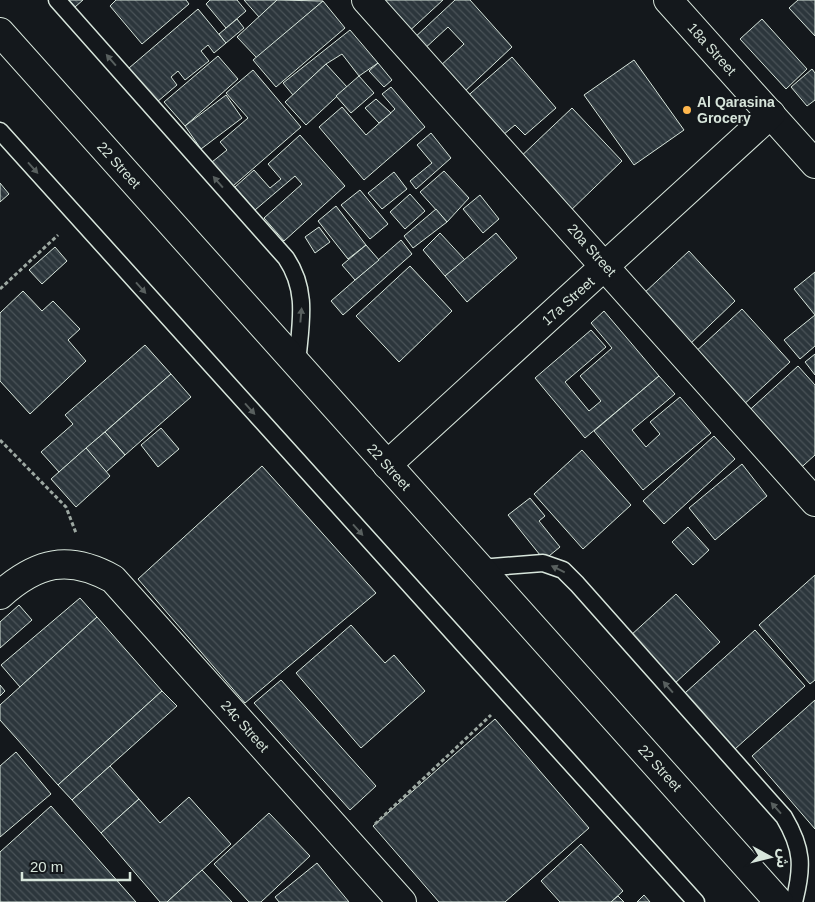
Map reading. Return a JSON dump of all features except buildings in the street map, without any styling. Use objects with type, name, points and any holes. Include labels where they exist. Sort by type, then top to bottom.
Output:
[{"type":"street","name":"20a Street","points":[[366,0],[606,266],[815,502]]},
{"type":"street","name":"18a Street","points":[[668,0],[815,164]]},
{"type":"street","name":"22 Street","points":[[0,32],[779,902]]},
{"type":"street","name":"17a Street","points":[[388,465],[771,114]]},
{"type":"street","points":[[0,595],[26,574],[35,570],[61,564],[79,564]]},
{"type":"street","name":"24c Street","points":[[79,564],[97,570],[113,579],[402,902]]},
{"type":"lane","points":[[57,0],[286,258],[295,272],[301,288],[302,306],[297,364]]},
{"type":"lane","points":[[0,131],[509,698],[696,902]]},
{"type":"lane","points":[[480,568],[543,563],[562,570],[578,584],[784,817],[795,836],[801,857],[800,878],[794,902]]},
{"type":"path","points":[[0,289],[77,218]]},
{"type":"path","points":[[0,440],[66,507],[74,525],[79,544],[79,564]]},
{"type":"path","points":[[352,846],[509,698]]},
{"type":"place","name":"Al Qarasina Grocery","points":[[687,110]]}]
